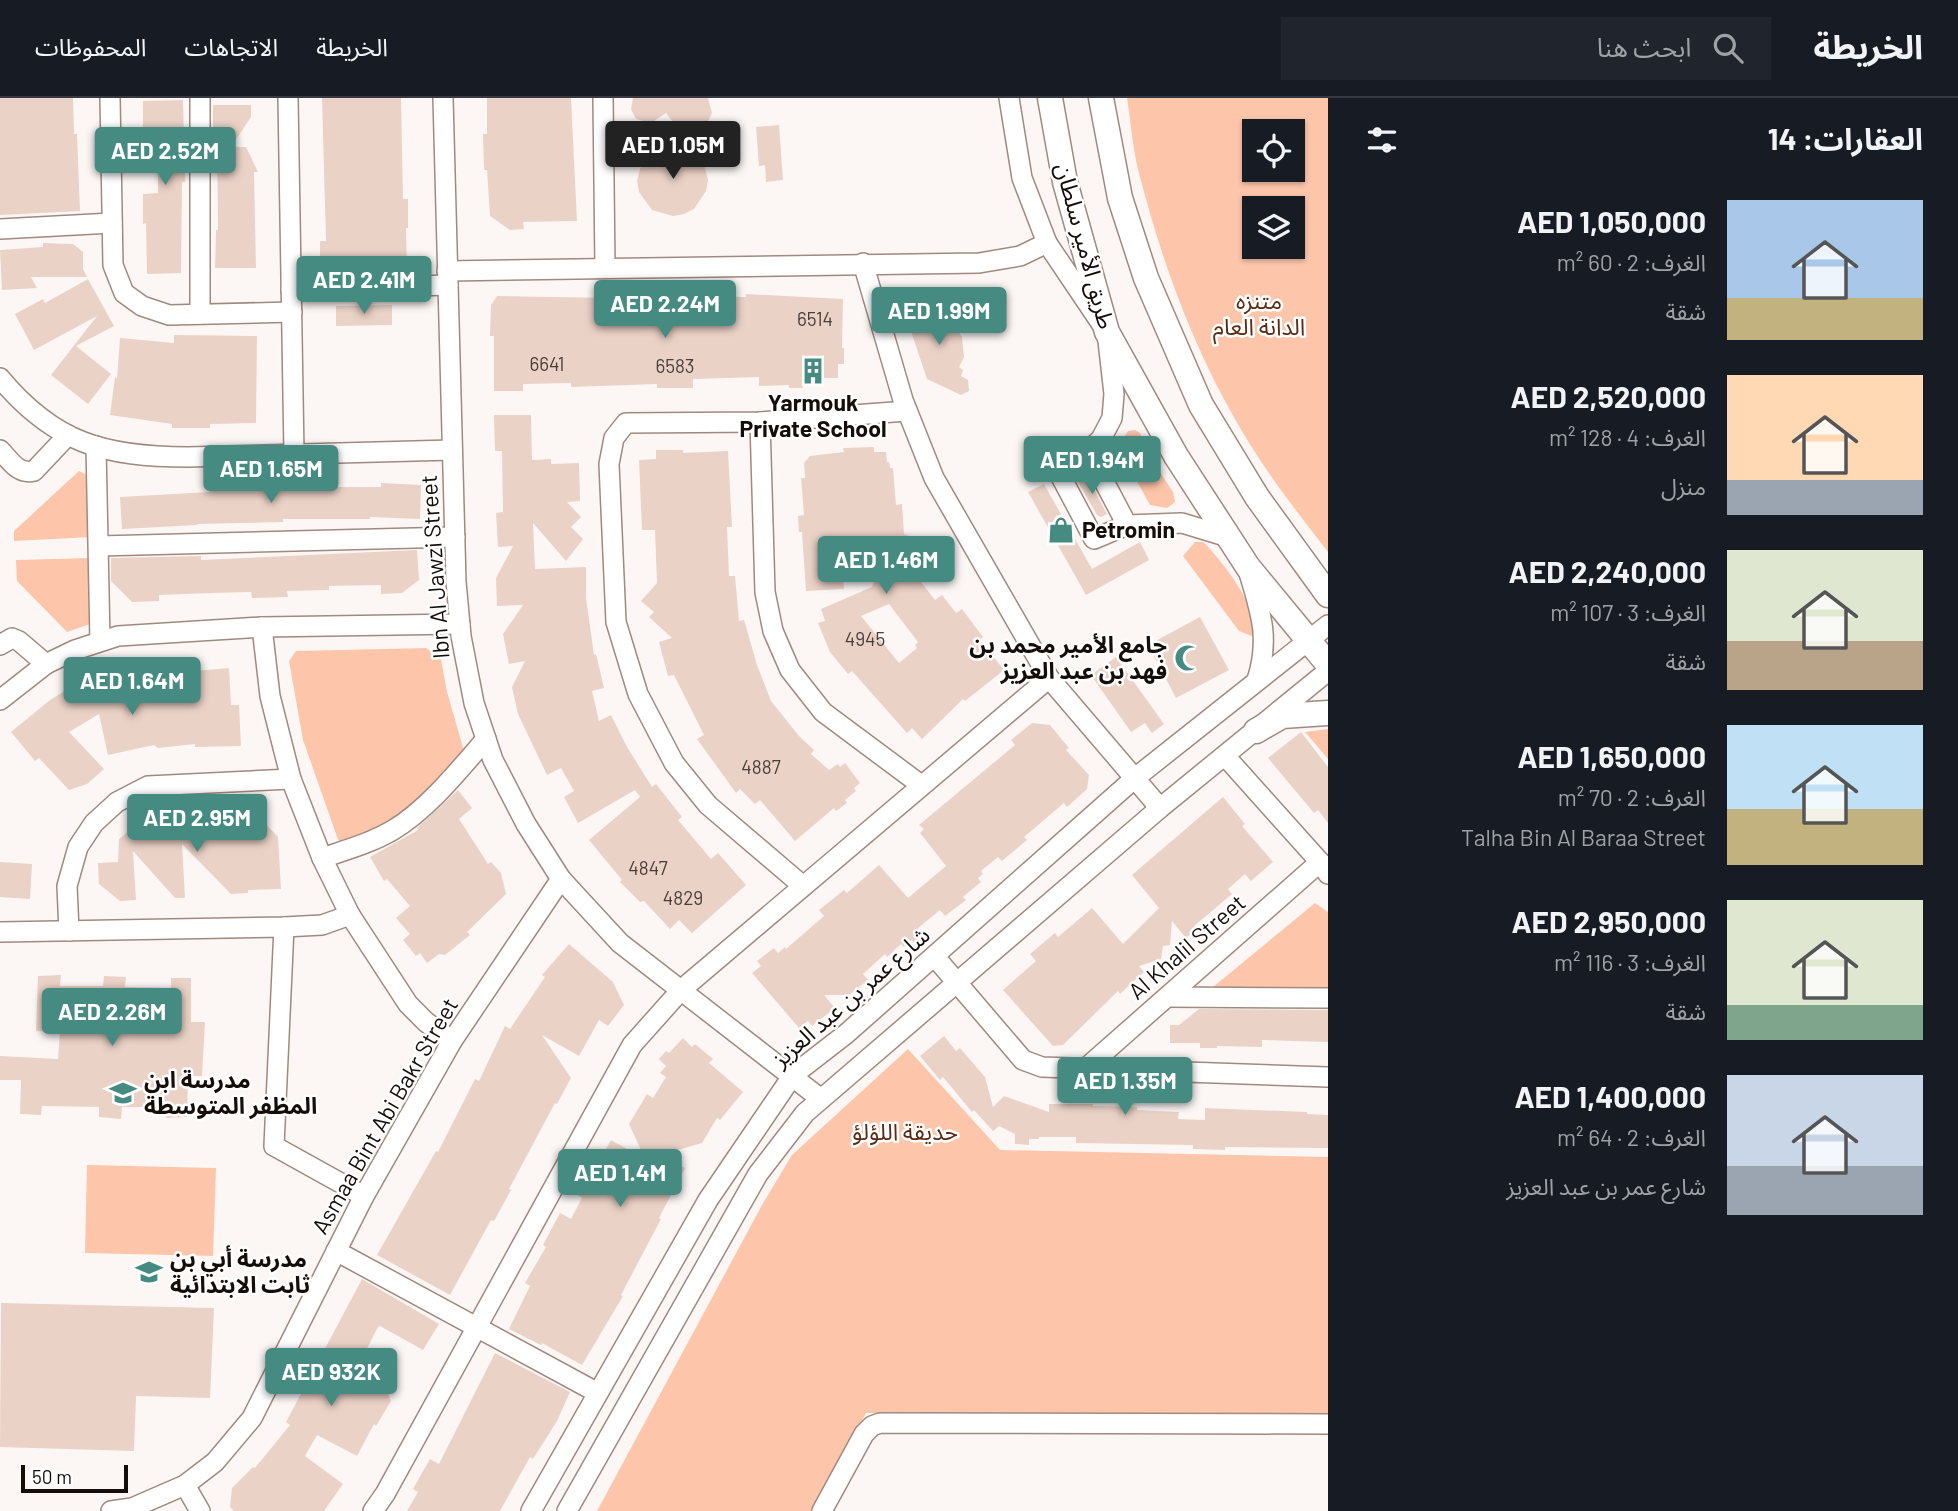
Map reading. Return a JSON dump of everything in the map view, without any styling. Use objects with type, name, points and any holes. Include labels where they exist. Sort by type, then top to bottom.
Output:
[{"type":"main road","name":"طريق الأمير سلطان","points":[[1050,98],[1065,182],[1107,332],[1176,456],[1228,537],[1247,565],[1328,664]]},
{"type":"main road","name":"طريق الأمير سلطان","points":[[1101,98],[1120,198],[1146,278],[1201,405],[1257,498],[1328,595]]},
{"type":"main road","points":[[1293,547],[1328,565]]},
{"type":"main road","points":[[1256,731],[1282,716],[1328,713]]},
{"type":"street","points":[[110,98],[113,265],[124,293],[142,306],[169,315],[292,312]]},
{"type":"street","points":[[200,98],[200,314]]},
{"type":"street","points":[[288,98],[294,454]]},
{"type":"street","name":"Ibn Al Jawzi Street","points":[[443,98],[452,450],[460,624],[474,703],[493,760],[526,824],[561,879],[620,943],[821,1099]]},
{"type":"street","points":[[603,98],[605,267]]},
{"type":"street","points":[[1009,98],[1021,178],[1048,243],[1107,332],[1115,394],[1112,418],[1101,439],[1059,473],[1094,538],[1127,525],[1182,523],[1228,537]]},
{"type":"street","points":[[0,229],[112,223]]},
{"type":"street","points":[[291,290],[605,267],[979,262],[1020,256],[1048,243]]},
{"type":"street","points":[[863,263],[908,411],[934,478],[1049,678],[1160,808]]},
{"type":"street","points":[[0,378],[22,403],[68,435],[106,450],[158,457],[452,450]]},
{"type":"street","points":[[803,886],[708,806],[674,763],[638,694],[616,622],[609,464],[614,438],[626,423],[760,422],[908,411]]},
{"type":"street","points":[[760,422],[765,592],[773,631],[790,670],[823,712],[920,785]]},
{"type":"street","points":[[0,450],[20,470],[34,471],[68,435]]},
{"type":"street","points":[[96,446],[100,641]]},
{"type":"street","points":[[1088,451],[1127,525]]},
{"type":"street","points":[[99,546],[455,537]]},
{"type":"street","points":[[1247,565],[1265,628],[1264,651],[1257,680]]},
{"type":"street","points":[[0,700],[46,664],[100,641],[138,633],[261,626],[460,624]]},
{"type":"street","name":"شارع عمر بن عبد العزيز","points":[[531,1511],[708,1200],[793,1075],[846,1034],[935,957],[1135,778],[1328,625]]},
{"type":"street","points":[[261,626],[270,696],[290,779],[322,858],[350,915],[408,1004],[426,1023],[452,1041]]},
{"type":"street","points":[[0,645],[12,638],[19,640],[46,664]]},
{"type":"street","points":[[567,1511],[758,1174],[805,1113],[1160,808],[1328,671]]},
{"type":"street","points":[[373,1511],[385,1494],[632,1045],[681,990],[1049,678]]},
{"type":"street","points":[[322,858],[371,841],[395,829],[437,793],[486,739]]},
{"type":"street","points":[[1225,756],[1324,868]]},
{"type":"street","points":[[69,931],[67,886],[78,847],[94,823],[117,802],[148,786],[290,779]]},
{"type":"street","name":"Al Khalil Street","points":[[1084,1069],[1324,868]]},
{"type":"street","name":"Asmaa Bint Abi Bakr Street","points":[[111,1511],[132,1508],[185,1485],[215,1462],[252,1418],[363,1196],[452,1041],[561,879]]},
{"type":"street","points":[[0,932],[284,927],[322,925],[350,915]]},
{"type":"street","points":[[284,927],[274,1146],[363,1196]]},
{"type":"street","points":[[935,957],[1023,1059],[1042,1067],[1328,1077]]},
{"type":"street","points":[[1167,997],[1328,998]]},
{"type":"street","points":[[336,1251],[598,1392]]},
{"type":"street","points":[[822,1511],[864,1434],[880,1423],[1328,1424]]},
{"type":"street","points":[[185,1485],[200,1511]]},
{"type":"green space","name":"متنزه الدانة العام","points":[[1127,98],[1328,98],[1328,552],[1253,449],[1202,356],[1167,268],[1136,158]]},
{"type":"green space","points":[[1135,430],[1140,433],[1152,460],[1173,492],[1175,502],[1167,508],[1150,505],[1118,447],[1128,431]]},
{"type":"green space","points":[[79,471],[89,476],[92,537],[14,541],[14,531]]},
{"type":"green space","points":[[1195,542],[1203,542],[1236,583],[1250,610],[1254,637],[1239,631],[1183,556]]},
{"type":"green space","points":[[90,558],[93,623],[67,632],[17,581],[16,560]]},
{"type":"green space","points":[[426,648],[441,659],[447,692],[464,751],[407,813],[341,848],[303,740],[289,661],[296,651]]},
{"type":"green space","points":[[1328,729],[1328,759],[1305,732]]},
{"type":"green space","points":[[1315,903],[1328,912],[1328,990],[1207,992]]},
{"type":"green space","name":"حديقة اللؤلؤ","points":[[908,1049],[1000,1150],[1328,1157],[1328,1417],[866,1413],[816,1511],[597,1511],[762,1205],[792,1155]]},
{"type":"green space","points":[[87,1165],[216,1168],[213,1256],[85,1253]]},
{"type":"building","points":[[0,98],[73,98],[80,211],[0,215]]},
{"type":"building","points":[[322,98],[401,98],[403,199],[408,199],[407,269],[360,271],[360,274],[320,274],[320,241],[326,241]]},
{"type":"building","points":[[487,98],[571,98],[577,221],[523,222],[524,229],[510,230],[490,216],[483,134],[487,134]]},
{"type":"building","points":[[633,98],[708,98],[712,113],[706,125],[687,134],[676,126],[666,113],[651,123],[636,119],[631,109]]},
{"type":"building","points":[[183,100],[185,182],[182,182],[181,273],[147,274],[143,194],[158,193],[158,138],[143,138],[143,101]]},
{"type":"building","points":[[213,105],[251,105],[251,117],[231,147],[246,147],[258,172],[254,172],[256,268],[215,268],[218,230],[217,136],[213,136]]},
{"type":"building","points":[[779,125],[783,180],[766,182],[765,165],[759,166],[756,127]]},
{"type":"building","points":[[666,146],[684,146],[699,158],[708,180],[706,191],[694,209],[673,216],[652,210],[639,192],[637,181],[645,159],[655,150]]},
{"type":"building","points":[[43,243],[73,244],[83,252],[83,269],[87,277],[31,277],[37,288],[2,290],[0,250],[43,247]]},
{"type":"building","points":[[88,279],[114,326],[76,346],[111,374],[88,404],[51,375],[97,316],[34,350],[15,314],[43,299],[45,303]]},
{"type":"building","points":[[658,291],[688,291],[688,296],[746,297],[746,294],[843,299],[844,364],[838,364],[838,378],[819,378],[819,383],[803,383],[803,388],[789,388],[789,385],[759,386],[759,377],[693,379],[693,388],[657,388],[657,384],[571,387],[571,383],[523,384],[523,391],[494,391],[494,336],[490,336],[491,305],[497,296],[614,298],[614,295],[658,296]]},
{"type":"building","points":[[926,295],[934,296],[942,304],[942,316],[954,325],[962,337],[964,357],[959,367],[963,370],[961,376],[968,380],[969,391],[961,395],[927,379],[910,328]]},
{"type":"building","points":[[392,305],[392,325],[336,326],[336,306]]},
{"type":"building","points":[[174,335],[257,336],[256,423],[210,424],[210,428],[172,428],[172,424],[110,415],[115,377],[117,379],[120,338],[174,343]]},
{"type":"building","points":[[494,415],[531,415],[532,460],[551,459],[551,464],[579,463],[580,501],[567,502],[581,517],[571,527],[583,539],[566,561],[533,523],[535,569],[586,567],[586,598],[594,655],[596,654],[604,688],[592,691],[599,721],[611,715],[652,787],[656,784],[682,817],[678,820],[711,859],[718,853],[746,885],[692,933],[679,920],[670,929],[644,901],[640,902],[620,882],[622,880],[589,840],[640,797],[635,790],[578,823],[564,797],[574,791],[561,768],[547,775],[518,714],[512,687],[525,661],[509,664],[503,634],[523,605],[497,606],[496,578],[513,546],[498,547],[496,513],[503,512],[502,451],[495,451]]},
{"type":"building","points":[[874,447],[874,452],[886,452],[887,462],[890,468],[893,468],[896,505],[902,504],[904,534],[931,544],[917,577],[935,600],[942,595],[956,613],[962,609],[983,637],[980,640],[1004,670],[965,701],[963,699],[922,739],[912,728],[907,733],[852,671],[848,674],[830,652],[818,623],[825,621],[821,609],[872,587],[889,540],[841,543],[844,589],[806,591],[802,532],[799,532],[798,516],[804,515],[801,478],[805,478],[804,463],[810,456],[844,452],[843,448]],"holes":[[[889,604],[918,642],[915,645],[917,648],[899,663],[861,616]]]},
{"type":"building","points":[[656,450],[683,450],[683,453],[728,451],[732,527],[727,527],[729,576],[735,576],[739,621],[744,620],[771,701],[814,750],[811,754],[829,770],[845,763],[860,783],[854,788],[856,791],[845,800],[847,803],[836,811],[834,808],[795,841],[760,800],[755,804],[740,789],[736,793],[697,739],[704,735],[674,675],[668,676],[659,642],[672,638],[649,617],[654,612],[641,601],[657,583],[655,530],[642,530],[639,460],[656,459]]},
{"type":"building","points":[[1086,474],[1107,514],[1101,517],[1097,515],[1078,482],[1080,477]]},
{"type":"building","points":[[251,483],[329,487],[381,487],[381,483],[421,485],[420,519],[283,519],[283,522],[122,529],[120,497],[209,492],[209,487],[251,487]]},
{"type":"building","points":[[1044,484],[1092,569],[1140,542],[1149,560],[1086,595],[1028,492]]},
{"type":"building","points":[[417,550],[419,580],[402,593],[381,594],[381,585],[329,586],[329,590],[287,591],[288,597],[252,598],[251,592],[211,593],[159,595],[159,601],[132,602],[111,581],[111,558],[201,556],[201,560]]},
{"type":"building","name":"جامع الأمير محمد بن فهد بن عبد العزيز","points":[[1200,617],[1229,670],[1176,698],[1148,645]]},
{"type":"building","points":[[1116,657],[1164,724],[1152,733],[1145,723],[1131,732],[1091,675]]},
{"type":"building","points":[[184,665],[184,672],[229,668],[231,705],[239,705],[241,746],[195,747],[195,744],[158,748],[154,745],[108,755],[99,714],[69,732],[104,769],[87,784],[69,790],[39,758],[35,761],[11,732],[50,700],[84,679],[121,668]]},
{"type":"building","points":[[1032,723],[1050,725],[1069,748],[1066,750],[1089,775],[1087,789],[1067,807],[1064,803],[1024,837],[1027,840],[1002,861],[998,857],[981,871],[983,874],[978,878],[981,882],[963,897],[966,900],[945,916],[940,910],[918,928],[924,936],[915,944],[912,940],[904,947],[901,944],[887,957],[885,954],[863,974],[868,980],[849,995],[824,995],[835,1008],[812,1026],[808,1021],[799,1028],[752,973],[761,966],[757,961],[774,948],[778,953],[785,947],[786,949],[824,916],[819,910],[844,890],[847,893],[879,865],[908,898],[946,866],[920,833],[924,829],[919,825],[1015,745],[1011,740]]},
{"type":"building","points":[[1301,732],[1328,767],[1328,823],[1318,810],[1314,813],[1268,758]]},
{"type":"building","points":[[458,790],[472,808],[459,819],[488,864],[491,862],[501,873],[506,894],[467,932],[470,935],[445,955],[439,954],[427,963],[420,953],[416,956],[403,940],[410,934],[396,918],[410,906],[387,879],[384,881],[370,857],[418,830],[417,828]]},
{"type":"building","points":[[1223,797],[1245,824],[1242,826],[1273,862],[1251,881],[1245,874],[1228,889],[1232,894],[1194,926],[1196,929],[1186,938],[1172,921],[1170,945],[1163,946],[1161,959],[1139,966],[1144,972],[1120,994],[1118,991],[1063,1045],[1053,1046],[1003,990],[1036,961],[1030,954],[1055,933],[1058,937],[1092,908],[1123,944],[1159,908],[1132,875]]},
{"type":"building","points":[[253,811],[278,837],[281,889],[248,890],[248,893],[231,894],[182,844],[185,898],[175,898],[133,851],[136,900],[120,901],[99,884],[98,863],[118,862],[119,839],[145,818],[227,816],[227,812]]},
{"type":"building","points":[[0,862],[32,864],[30,899],[0,897]]},
{"type":"building","points":[[569,944],[613,982],[624,1005],[608,1026],[599,1020],[579,1056],[542,1035],[571,1078],[557,1104],[555,1103],[494,1221],[491,1220],[450,1295],[377,1255],[436,1151],[438,1152],[475,1079],[479,1081],[505,1026],[510,1029],[545,977],[542,975]]},
{"type":"building","points":[[61,975],[60,986],[103,986],[104,976],[126,977],[125,987],[171,988],[171,978],[191,978],[191,1022],[205,1022],[202,1076],[188,1076],[187,1117],[166,1118],[166,1107],[122,1107],[121,1119],[99,1117],[99,1107],[42,1106],[41,1115],[20,1114],[21,1080],[0,1080],[0,1056],[58,1059],[60,1032],[36,1031],[38,976]]},
{"type":"building","points":[[1199,1009],[1328,1010],[1328,1042],[1262,1040],[1262,1047],[1217,1048],[1200,1048],[1200,1043],[1170,1043],[1170,1025],[1179,1025]]},
{"type":"building","points":[[944,1036],[956,1051],[960,1048],[985,1077],[993,1107],[1004,1096],[1049,1112],[1049,1104],[1093,1104],[1179,1112],[1178,1119],[1205,1120],[1205,1108],[1307,1112],[1328,1115],[1328,1148],[1193,1149],[1193,1145],[1076,1143],[1076,1137],[1039,1137],[1029,1139],[1029,1145],[1015,1144],[1015,1134],[999,1126],[993,1131],[974,1110],[972,1112],[943,1077],[940,1080],[920,1056]]},
{"type":"building","points":[[683,1038],[692,1047],[695,1044],[713,1059],[709,1063],[743,1092],[720,1120],[717,1118],[702,1143],[660,1155],[685,1168],[621,1295],[623,1296],[582,1365],[509,1329],[530,1286],[525,1283],[546,1247],[543,1245],[560,1213],[571,1219],[582,1198],[578,1195],[587,1177],[590,1178],[611,1140],[645,1159],[629,1124],[647,1094],[653,1098],[666,1077],[660,1073],[666,1066],[659,1059]]},
{"type":"building","points":[[362,1279],[439,1324],[423,1350],[378,1327],[357,1368],[384,1384],[391,1401],[376,1426],[374,1424],[357,1456],[317,1435],[305,1456],[343,1484],[324,1511],[234,1511],[230,1507],[232,1488],[255,1468],[290,1425],[286,1422]]},
{"type":"building","points":[[1,1303],[214,1308],[210,1398],[136,1396],[134,1451],[0,1447]]},
{"type":"building","points":[[495,1353],[570,1392],[557,1421],[533,1459],[530,1457],[500,1511],[407,1511],[418,1492],[413,1489],[430,1459],[439,1464]]},
{"type":"place","name":"Yarmouk Private School","points":[[813,371]]},
{"type":"place","name":"Petromin","points":[[1061,530]]},
{"type":"place","name":"جامع الأمير محمد بن فهد بن عبد العزيز","points":[[1188,658]]},
{"type":"place","name":"مدرسة ابن المظفر المتوسطة","points":[[123,1093]]},
{"type":"place","name":"مدرسة أبي بن ثابت الابتدائية","points":[[149,1272]]}]
